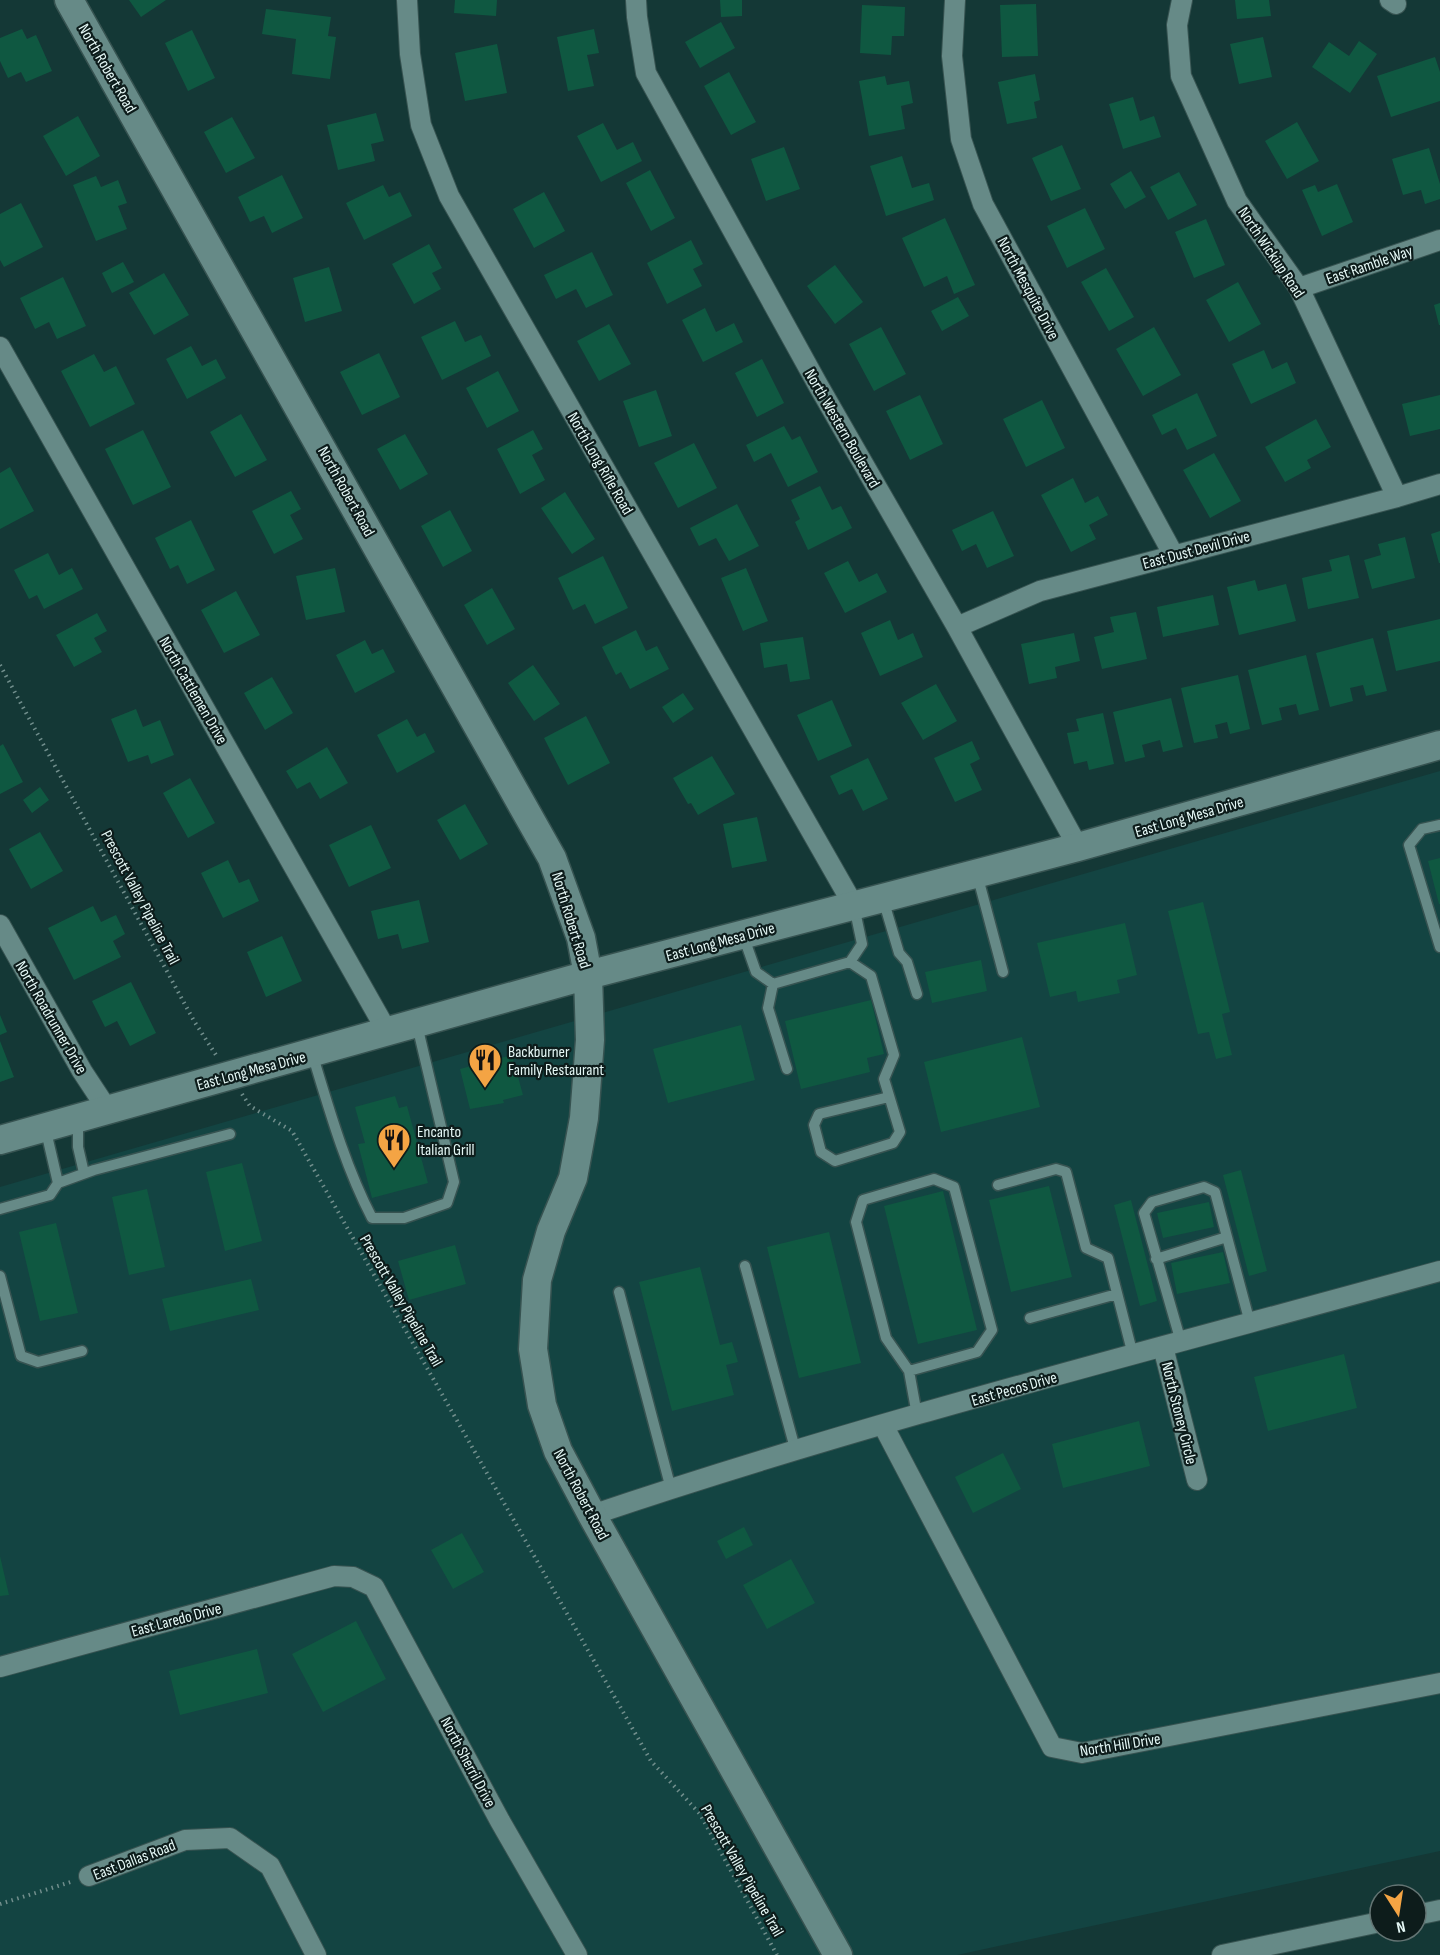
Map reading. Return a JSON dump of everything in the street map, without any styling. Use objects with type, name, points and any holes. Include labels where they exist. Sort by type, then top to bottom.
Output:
[{"type":"main road","name":"North Robert Road","points":[[69,0],[552,858],[578,929],[588,975],[590,1040],[584,1118],[573,1178],[551,1231],[537,1280],[533,1349],[542,1405],[558,1451],[592,1515],[838,1955]]},
{"type":"main road","name":"East Long Mesa Drive","points":[[0,1140],[417,1025],[588,975],[1078,847],[1440,745]]},
{"type":"street","name":"North Long Rifle Road","points":[[407,0],[410,54],[421,125],[449,196],[854,906]]},
{"type":"street","name":"North Western Boulevard","points":[[636,0],[646,73],[818,385],[957,627],[1078,847]]},
{"type":"street","name":"North Mesquite Drive","points":[[955,0],[952,56],[961,139],[983,204],[1173,554]]},
{"type":"street","name":"North Wickiup Road","points":[[1182,0],[1177,25],[1181,76],[1237,201],[1299,288],[1397,497]]},
{"type":"street","name":"East Ramble Way","points":[[1299,288],[1440,240]]},
{"type":"street","name":"North Cattlemen Drive","points":[[0,347],[388,1033]]},
{"type":"street","name":"East Dust Devil Drive","points":[[957,627],[1040,591],[1440,484]]},
{"type":"street","name":"North Roadrunner Drive","points":[[0,925],[82,1071],[107,1109]]},
{"type":"street","name":"East Pecos Drive","points":[[592,1515],[917,1415],[1440,1271]]},
{"type":"street","name":"North Stoney Circle","points":[[1172,1345],[1197,1480]]},
{"type":"street","name":"North Hill Drive","points":[[883,1425],[1052,1747],[1082,1753],[1440,1683]]},
{"type":"street","name":"East Laredo Drive","points":[[0,1667],[334,1576],[353,1577]]},
{"type":"street","name":"North Sherril Drive","points":[[353,1577],[375,1587],[500,1821],[577,1955]]},
{"type":"street","name":"East Dallas Road","points":[[89,1876],[185,1840],[230,1838],[270,1866],[316,1955]]},
{"type":"street","points":[[1222,1955],[1368,1925]]},
{"type":"lane","points":[[1440,825],[1422,830],[1409,845],[1440,948]]},
{"type":"lane","points":[[976,874],[1003,972]]},
{"type":"lane","points":[[883,899],[899,953],[907,962],[917,994]]},
{"type":"lane","points":[[773,984],[850,962],[862,944],[854,906]]},
{"type":"lane","points":[[743,935],[756,972],[773,984]]},
{"type":"lane","points":[[850,962],[871,976],[894,1055],[884,1079],[900,1132],[893,1143],[835,1161],[821,1152],[814,1125],[819,1114],[889,1097]]},
{"type":"lane","points":[[773,984],[768,1008],[787,1069]]},
{"type":"lane","points":[[312,1053],[327,1105],[354,1179],[372,1218],[404,1218],[447,1203],[454,1182],[417,1025]]},
{"type":"lane","points":[[78,1118],[78,1147],[84,1173]]},
{"type":"lane","points":[[45,1127],[58,1184]]},
{"type":"lane","points":[[0,1209],[50,1195],[58,1184],[84,1173],[230,1134]]},
{"type":"lane","points":[[998,1185],[1056,1169],[1066,1172],[1086,1248],[1108,1258],[1133,1355]]},
{"type":"lane","points":[[909,1371],[977,1352],[992,1330],[954,1187],[934,1179],[863,1200],[856,1221],[886,1338],[909,1371],[917,1415]]},
{"type":"lane","points":[[1172,1345],[1156,1259],[1144,1213],[1152,1202],[1204,1187],[1215,1192],[1250,1323]]},
{"type":"lane","points":[[1156,1259],[1227,1237]]},
{"type":"lane","points":[[745,1266],[796,1452]]},
{"type":"lane","points":[[0,1276],[21,1356],[38,1362],[82,1351]]},
{"type":"lane","points":[[619,1292],[671,1489]]},
{"type":"lane","points":[[1030,1318],[1117,1294]]},
{"type":"path","name":"Prescott Valley Pipeline Trail","points":[[0,665],[194,1021],[250,1106],[292,1131],[651,1761],[700,1815],[777,1955]]},
{"type":"path","name":"East Dallas Road","points":[[0,1904],[89,1876]]},
{"type":"shaded area","points":[[1440,771],[1440,1851],[957,1955],[0,1955],[0,1187]]},
{"type":"building","points":[[129,0],[166,0],[141,17]]},
{"type":"building","points":[[455,0],[497,0],[496,16],[454,13]]},
{"type":"building","points":[[720,0],[742,0],[742,16],[721,17]]},
{"type":"building","points":[[1235,0],[1269,0],[1271,16],[1237,19]]},
{"type":"building","points":[[1036,4],[1038,56],[1002,57],[1000,5]]},
{"type":"building","points":[[862,5],[905,7],[904,36],[892,36],[891,55],[860,53]]},
{"type":"building","points":[[266,9],[331,17],[328,36],[336,37],[330,79],[292,74],[296,39],[262,34]]},
{"type":"building","points":[[721,22],[735,48],[700,68],[685,42]]},
{"type":"building","points":[[22,29],[27,39],[36,35],[52,71],[26,82],[21,72],[8,78],[0,61],[0,38]]},
{"type":"building","points":[[594,29],[599,53],[587,55],[594,86],[568,91],[557,37]]},
{"type":"building","points":[[192,30],[215,78],[188,91],[165,43]]},
{"type":"building","points":[[1263,37],[1272,77],[1239,84],[1230,44]]},
{"type":"building","points":[[1359,41],[1377,54],[1350,93],[1312,67],[1329,42],[1349,56]]},
{"type":"building","points":[[497,44],[507,93],[465,101],[455,53]]},
{"type":"building","points":[[1435,57],[1440,72],[1440,101],[1391,117],[1377,76]]},
{"type":"building","points":[[729,72],[756,122],[731,135],[704,86]]},
{"type":"building","points":[[1035,74],[1040,100],[1034,102],[1037,118],[1007,124],[998,82]]},
{"type":"building","points":[[885,76],[887,85],[909,81],[913,103],[901,106],[905,129],[869,136],[859,81]]},
{"type":"building","points":[[1133,97],[1140,121],[1154,116],[1161,137],[1123,149],[1109,104]]},
{"type":"building","points":[[376,113],[384,141],[371,144],[375,161],[338,170],[327,125]]},
{"type":"building","points":[[78,116],[100,156],[66,176],[43,136]]},
{"type":"building","points":[[232,117],[255,158],[226,173],[204,132]]},
{"type":"building","points":[[1297,122],[1319,161],[1287,179],[1265,141]]},
{"type":"building","points":[[603,123],[617,150],[633,142],[642,161],[601,182],[577,136]]},
{"type":"building","points":[[1062,145],[1081,189],[1051,201],[1032,158]]},
{"type":"building","points":[[784,147],[800,189],[766,201],[751,159]]},
{"type":"building","points":[[1429,148],[1440,184],[1440,199],[1425,204],[1421,190],[1403,195],[1392,159]]},
{"type":"building","points":[[902,156],[912,188],[929,183],[934,200],[886,216],[870,166]]},
{"type":"building","points":[[650,170],[675,218],[651,231],[626,183]]},
{"type":"building","points":[[1131,171],[1146,197],[1125,209],[1110,184]]},
{"type":"building","points":[[1179,172],[1197,205],[1168,220],[1150,187]]},
{"type":"building","points":[[282,175],[303,218],[272,233],[264,216],[250,222],[238,197]]},
{"type":"building","points":[[96,176],[101,187],[118,180],[127,203],[118,206],[127,229],[96,241],[73,185]]},
{"type":"building","points":[[1337,184],[1353,222],[1322,236],[1302,190],[1315,185],[1318,192]]},
{"type":"building","points":[[383,185],[389,197],[400,192],[412,216],[364,240],[346,203]]},
{"type":"building","points":[[544,192],[565,231],[534,248],[513,209]]},
{"type":"building","points":[[21,203],[43,247],[4,267],[0,260],[0,214]]},
{"type":"building","points":[[1085,208],[1105,249],[1067,268],[1047,226]]},
{"type":"building","points":[[945,218],[975,285],[954,294],[947,276],[924,287],[902,238]]},
{"type":"building","points":[[1206,219],[1225,265],[1194,278],[1175,232]]},
{"type":"building","points":[[691,240],[703,264],[693,269],[702,286],[667,304],[647,263]]},
{"type":"building","points":[[429,244],[442,268],[432,273],[441,289],[414,304],[392,264]]},
{"type":"building","points":[[592,252],[613,295],[586,308],[576,289],[556,299],[544,275]]},
{"type":"building","points":[[123,262],[134,282],[112,293],[102,273]]},
{"type":"building","points":[[835,265],[863,302],[835,324],[807,286]]},
{"type":"building","points":[[329,267],[342,311],[305,322],[293,278]]},
{"type":"building","points":[[1106,268],[1134,317],[1109,331],[1081,282]]},
{"type":"building","points":[[164,273],[189,315],[154,335],[129,293]]},
{"type":"building","points":[[63,277],[86,326],[57,339],[49,322],[35,329],[20,298]]},
{"type":"building","points":[[1238,282],[1261,324],[1229,342],[1206,300]]},
{"type":"building","points":[[958,297],[969,316],[942,331],[931,311]]},
{"type":"building","points":[[1440,303],[1440,325],[1439,325],[1434,305]]},
{"type":"building","points":[[705,308],[716,332],[734,323],[743,342],[703,362],[682,320]]},
{"type":"building","points":[[455,321],[465,342],[481,335],[491,356],[442,380],[421,337]]},
{"type":"building","points":[[609,324],[631,364],[599,381],[577,341]]},
{"type":"building","points":[[881,327],[906,374],[874,391],[849,344]]},
{"type":"building","points":[[1154,327],[1181,375],[1143,396],[1116,349]]},
{"type":"building","points":[[191,346],[202,366],[216,359],[226,378],[187,399],[166,359]]},
{"type":"building","points":[[1264,350],[1272,369],[1287,362],[1296,383],[1251,404],[1232,364]]},
{"type":"building","points":[[379,353],[400,397],[362,415],[340,372]]},
{"type":"building","points":[[94,354],[104,372],[116,366],[135,404],[90,427],[61,371]]},
{"type":"building","points":[[762,359],[784,403],[757,417],[735,373]]},
{"type":"building","points":[[498,371],[519,411],[487,428],[466,388]]},
{"type":"building","points":[[656,390],[672,436],[639,447],[623,401]]},
{"type":"building","points":[[1197,393],[1217,436],[1187,450],[1176,428],[1162,435],[1152,415]]},
{"type":"building","points":[[920,395],[943,444],[910,460],[886,411]]},
{"type":"building","points":[[1440,395],[1440,429],[1410,436],[1402,404]]},
{"type":"building","points":[[1042,400],[1065,448],[1026,467],[1003,419]]},
{"type":"building","points":[[241,414],[267,460],[235,477],[210,432]]},
{"type":"building","points":[[1316,419],[1331,447],[1307,460],[1311,468],[1285,482],[1265,447]]},
{"type":"building","points":[[784,426],[792,440],[800,436],[818,472],[788,487],[771,453],[754,462],[746,445]]},
{"type":"building","points":[[143,430],[171,487],[133,505],[105,449]]},
{"type":"building","points":[[533,430],[543,449],[532,455],[545,480],[520,494],[497,449]]},
{"type":"building","points":[[405,434],[428,474],[400,490],[377,449]]},
{"type":"building","points":[[694,443],[717,488],[678,508],[654,463]]},
{"type":"building","points":[[1214,453],[1241,501],[1210,518],[1183,470]]},
{"type":"building","points":[[10,467],[34,511],[0,529],[0,473]]},
{"type":"building","points":[[1073,478],[1085,503],[1098,496],[1108,515],[1089,525],[1096,539],[1071,552],[1041,495]]},
{"type":"building","points":[[820,486],[832,510],[841,506],[852,528],[808,550],[795,522],[800,519],[791,500]]},
{"type":"building","points":[[291,491],[301,509],[290,515],[303,539],[274,554],[252,511]]},
{"type":"building","points":[[565,492],[595,539],[572,554],[541,508]]},
{"type":"building","points":[[737,504],[759,546],[729,561],[716,538],[699,546],[690,528]]},
{"type":"building","points":[[450,510],[472,551],[443,567],[421,526]]},
{"type":"building","points":[[993,511],[1014,556],[987,568],[976,544],[962,551],[952,530]]},
{"type":"building","points":[[191,520],[215,570],[187,584],[178,565],[170,569],[155,538]]},
{"type":"building","points":[[1440,531],[1440,563],[1439,563],[1431,534]]},
{"type":"building","points":[[1405,537],[1415,578],[1372,589],[1364,560],[1381,555],[1378,544]]},
{"type":"building","points":[[48,553],[59,575],[72,568],[83,589],[44,609],[37,595],[29,599],[14,570]]},
{"type":"building","points":[[1349,555],[1359,598],[1308,609],[1302,578],[1332,571],[1329,560]]},
{"type":"building","points":[[603,556],[628,608],[595,624],[585,604],[573,610],[558,578]]},
{"type":"building","points":[[848,561],[859,582],[877,573],[887,592],[845,613],[824,573]]},
{"type":"building","points":[[335,568],[345,612],[306,620],[296,576]]},
{"type":"building","points":[[746,568],[768,621],[743,631],[721,578]]},
{"type":"building","points":[[1255,580],[1258,591],[1286,584],[1296,621],[1239,635],[1227,587]]},
{"type":"building","points":[[492,588],[515,629],[487,645],[464,605]]},
{"type":"building","points":[[236,591],[260,635],[224,653],[201,610]]},
{"type":"building","points":[[1213,595],[1219,625],[1163,637],[1157,607]]},
{"type":"building","points":[[1136,612],[1147,659],[1102,669],[1094,637],[1114,632],[1110,617]]},
{"type":"building","points":[[97,613],[107,631],[94,638],[102,652],[74,667],[56,635]]},
{"type":"building","points":[[1440,619],[1440,661],[1396,671],[1387,631]]},
{"type":"building","points":[[890,620],[898,640],[913,633],[923,657],[880,676],[861,633]]},
{"type":"building","points":[[636,630],[646,651],[657,646],[669,669],[630,689],[621,672],[616,675],[602,647]]},
{"type":"building","points":[[1074,633],[1080,661],[1055,667],[1057,678],[1029,684],[1021,644]]},
{"type":"building","points":[[803,637],[810,679],[790,682],[787,664],[764,668],[760,643]]},
{"type":"building","points":[[1373,638],[1387,691],[1366,696],[1363,685],[1350,688],[1353,701],[1330,707],[1316,653]]},
{"type":"building","points":[[365,640],[372,654],[383,649],[395,672],[355,693],[336,655]]},
{"type":"building","points":[[1306,655],[1319,710],[1299,715],[1296,704],[1279,708],[1282,720],[1262,725],[1248,670]]},
{"type":"building","points":[[533,665],[560,704],[534,721],[508,683]]},
{"type":"building","points":[[1238,675],[1250,729],[1230,734],[1227,722],[1215,725],[1218,738],[1194,743],[1181,688]]},
{"type":"building","points":[[272,677],[293,713],[265,730],[244,693]]},
{"type":"building","points":[[936,684],[957,721],[923,740],[901,703]]},
{"type":"building","points":[[683,693],[694,709],[673,723],[662,707]]},
{"type":"building","points":[[1171,698],[1183,747],[1163,752],[1160,740],[1142,745],[1145,757],[1125,762],[1113,712]]},
{"type":"building","points":[[832,700],[852,746],[818,761],[797,715]]},
{"type":"building","points":[[136,709],[143,727],[160,720],[174,755],[151,764],[148,755],[128,762],[111,719]]},
{"type":"building","points":[[1103,713],[1114,764],[1089,770],[1087,761],[1074,764],[1067,733],[1079,731],[1076,719]]},
{"type":"building","points":[[586,716],[610,763],[568,785],[544,738]]},
{"type":"building","points":[[407,719],[417,737],[425,733],[435,752],[397,773],[377,735]]},
{"type":"building","points":[[972,741],[980,759],[970,764],[982,790],[955,802],[934,758]]},
{"type":"building","points":[[3,744],[23,782],[0,794],[0,746]]},
{"type":"building","points":[[327,747],[348,783],[320,799],[310,782],[297,789],[286,771]]},
{"type":"building","points":[[712,756],[735,794],[698,815],[691,803],[688,804],[673,778]]},
{"type":"building","points":[[868,758],[888,799],[863,811],[852,789],[839,795],[830,776]]},
{"type":"building","points":[[190,778],[215,823],[188,838],[163,793]]},
{"type":"building","points":[[40,787],[49,800],[32,813],[23,800]]},
{"type":"building","points":[[465,804],[488,844],[460,860],[437,820]]},
{"type":"building","points":[[757,817],[767,861],[732,868],[723,824]]},
{"type":"building","points":[[371,825],[391,868],[349,887],[329,845]]},
{"type":"building","points":[[40,832],[63,871],[31,889],[9,849]]},
{"type":"building","points":[[1440,858],[1440,904],[1439,904],[1428,861]]},
{"type":"building","points":[[228,860],[239,883],[249,879],[259,901],[223,918],[201,873]]},
{"type":"building","points":[[419,900],[429,942],[402,949],[398,934],[378,939],[371,911]]},
{"type":"building","points":[[1203,902],[1230,1012],[1222,1014],[1232,1055],[1216,1059],[1209,1032],[1198,1034],[1168,911]]},
{"type":"building","points":[[93,906],[101,922],[116,915],[125,934],[113,941],[121,957],[74,980],[48,928]]},
{"type":"building","points":[[1125,923],[1137,975],[1117,980],[1120,993],[1078,1002],[1076,991],[1050,997],[1037,943]]},
{"type":"building","points":[[282,936],[302,981],[266,997],[247,952]]},
{"type":"building","points":[[981,960],[987,991],[932,1003],[925,972]]},
{"type":"building","points":[[131,982],[156,1033],[130,1046],[117,1021],[105,1027],[92,1001]]},
{"type":"building","points":[[871,1000],[884,1054],[867,1058],[870,1072],[801,1089],[785,1021]]},
{"type":"building","points":[[0,1015],[7,1032],[0,1035]]},
{"type":"building","points":[[741,1025],[755,1080],[668,1103],[653,1049]]},
{"type":"building","points":[[1022,1037],[1040,1107],[941,1132],[924,1062]]},
{"type":"building","points":[[0,1041],[14,1077],[0,1082]]},
{"type":"building","points":[[512,1055],[523,1095],[503,1100],[504,1103],[470,1109],[460,1069]]},
{"type":"building","points":[[395,1096],[399,1108],[407,1106],[428,1183],[372,1198],[358,1144],[365,1143],[355,1107]]},
{"type":"building","points":[[242,1163],[262,1241],[225,1251],[206,1172]]},
{"type":"building","points":[[1241,1170],[1267,1271],[1249,1276],[1223,1175]]},
{"type":"building","points":[[1049,1186],[1072,1277],[1011,1292],[989,1200]]},
{"type":"building","points":[[147,1189],[165,1267],[129,1275],[112,1197]]},
{"type":"building","points":[[943,1191],[977,1330],[918,1344],[884,1206]]},
{"type":"building","points":[[1131,1200],[1157,1301],[1140,1306],[1114,1205]]},
{"type":"building","points":[[1209,1202],[1214,1227],[1163,1238],[1157,1213]]},
{"type":"building","points":[[56,1223],[78,1313],[40,1321],[19,1232]]},
{"type":"building","points":[[829,1232],[861,1363],[799,1378],[767,1247]]},
{"type":"building","points":[[455,1245],[466,1284],[409,1300],[398,1261]]},
{"type":"building","points":[[1223,1252],[1230,1283],[1177,1294],[1171,1263]]},
{"type":"building","points":[[700,1267],[720,1345],[732,1342],[738,1362],[726,1365],[734,1395],[672,1411],[639,1282]]},
{"type":"building","points":[[251,1279],[259,1310],[170,1331],[162,1299]]},
{"type":"building","points":[[1344,1354],[1357,1408],[1268,1431],[1254,1377]]},
{"type":"building","points":[[1139,1421],[1150,1466],[1063,1488],[1052,1444]]},
{"type":"building","points":[[1003,1453],[1021,1489],[973,1513],[955,1477]]},
{"type":"building","points":[[744,1527],[753,1545],[726,1559],[717,1541]]},
{"type":"building","points":[[462,1533],[484,1572],[453,1589],[431,1550]]},
{"type":"building","points":[[0,1556],[9,1595],[0,1596]]},
{"type":"building","points":[[791,1559],[815,1603],[767,1629],[743,1585]]},
{"type":"building","points":[[356,1621],[386,1679],[323,1712],[292,1654]]},
{"type":"building","points":[[257,1649],[268,1693],[180,1715],[169,1671]]},
{"type":"place","name":"Backburner Family Restaurant","points":[[485,1089]]},
{"type":"place","name":"Encanto Italian Grill","points":[[394,1169]]}]
